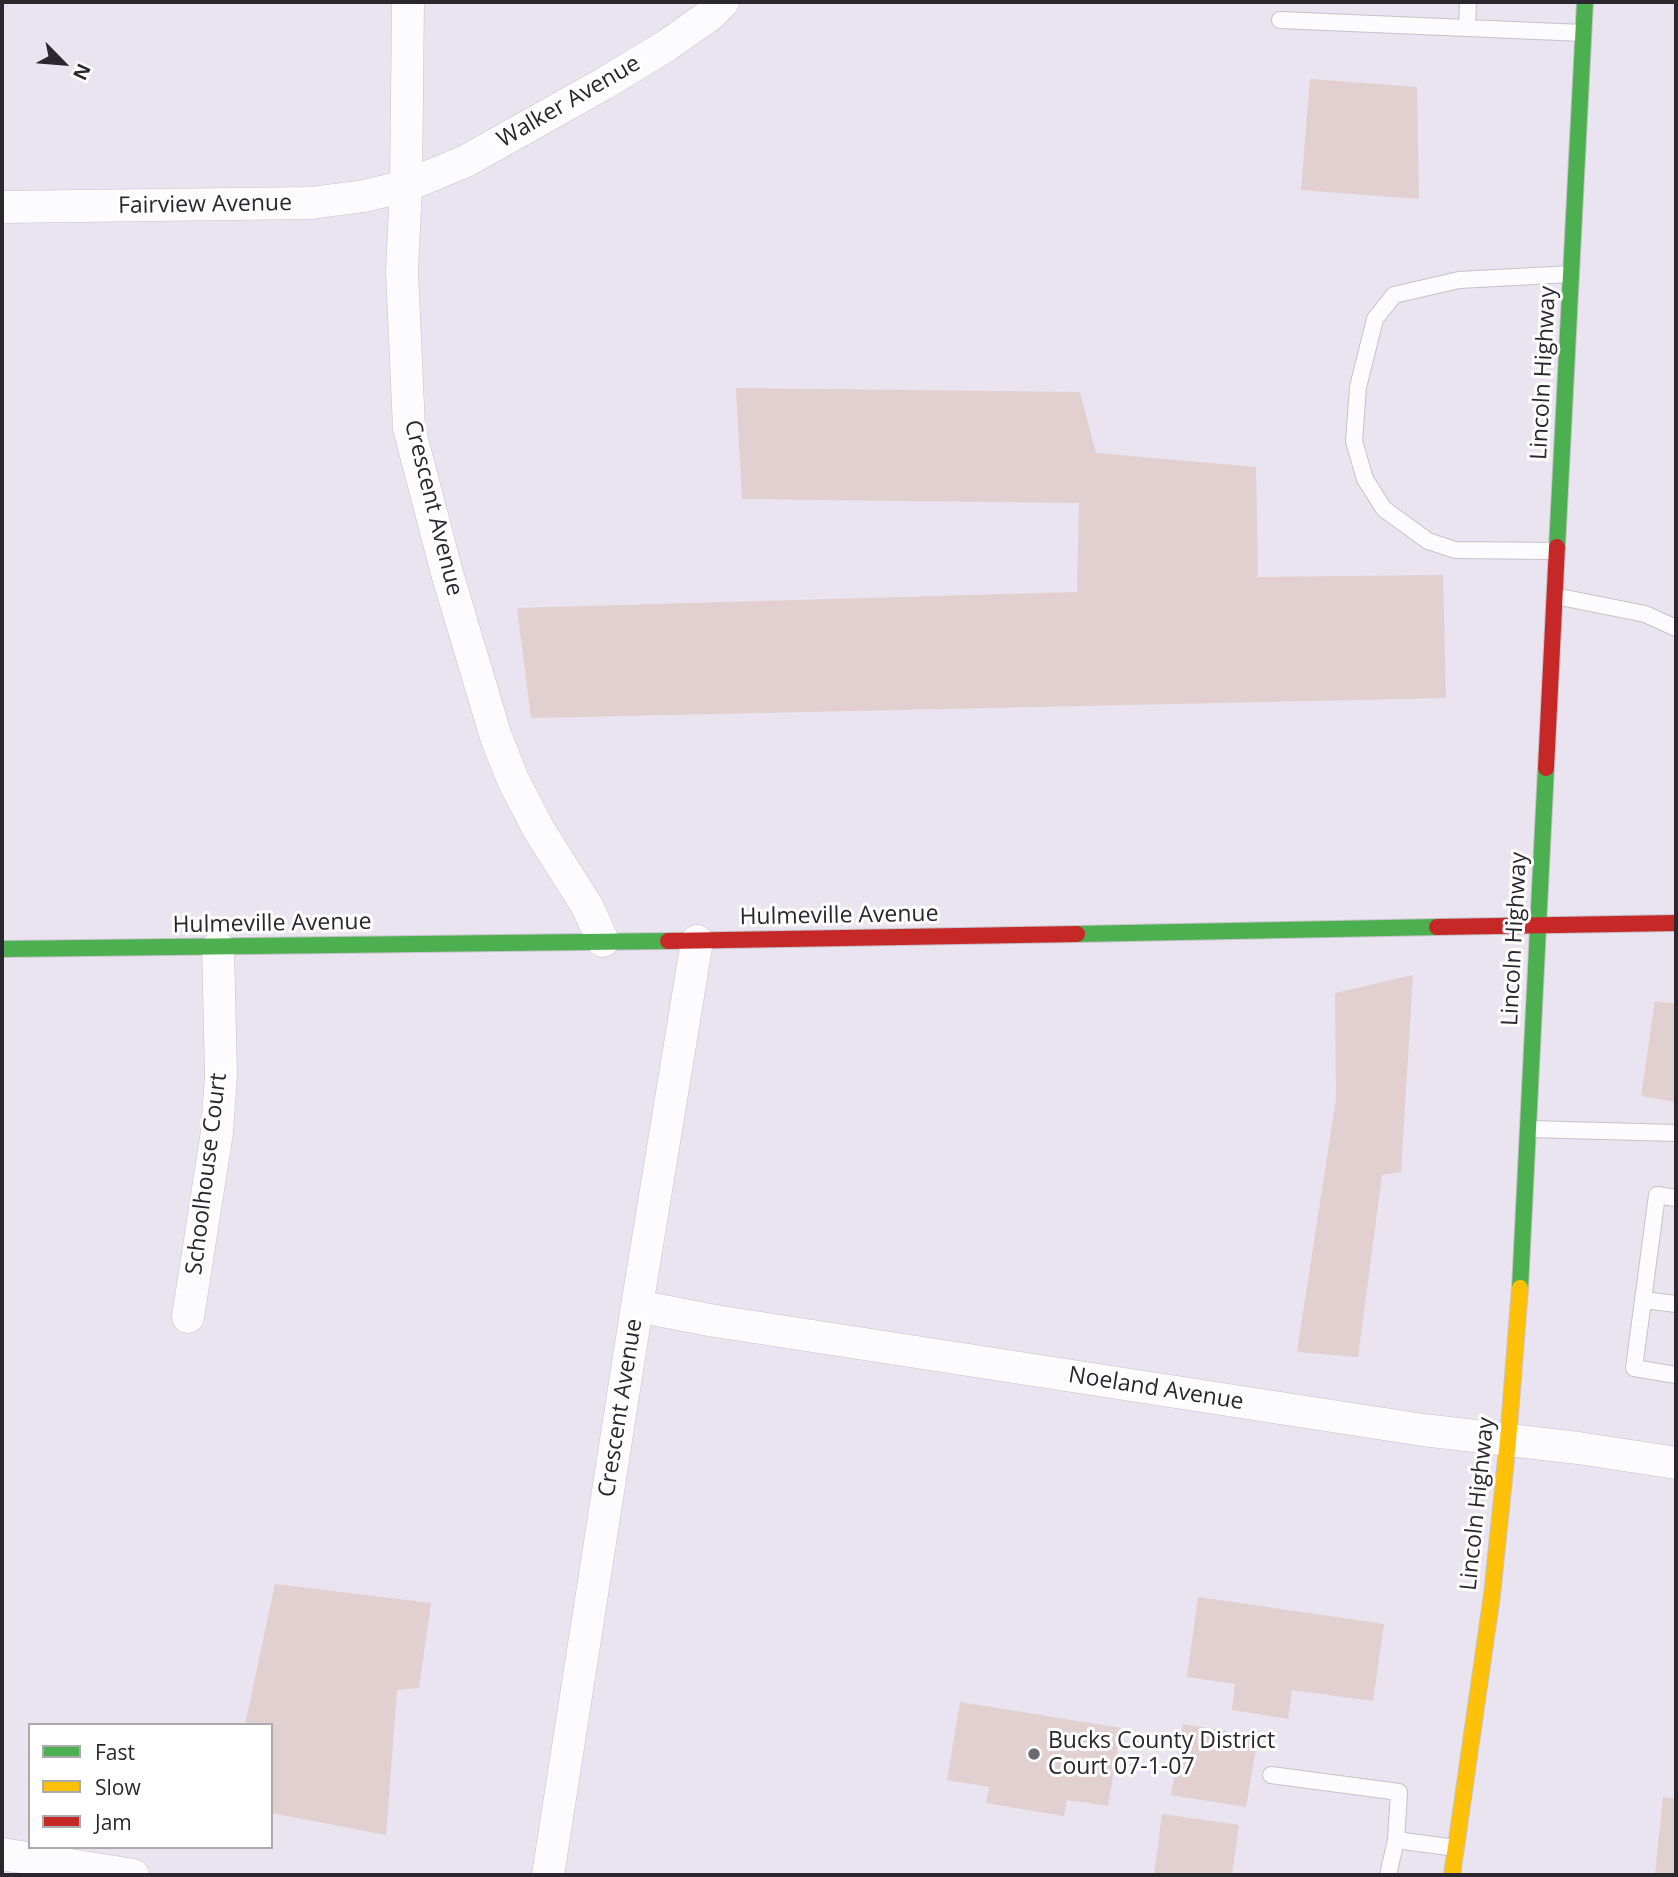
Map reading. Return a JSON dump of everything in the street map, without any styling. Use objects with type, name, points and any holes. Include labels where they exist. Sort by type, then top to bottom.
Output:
[{"type":"main road","name":"Lincoln Highway","points":[[1452,1875],[1492,1595],[1520,1284],[1585,2]]},
{"type":"main road","name":"Hulmeville Avenue","points":[[2,949],[522,944],[1676,923]]},
{"type":"street","name":"Crescent Avenue","points":[[408,2],[406,186],[402,271],[409,428],[447,573],[500,748],[539,830],[587,906],[603,941]]},
{"type":"street","name":"Walker Avenue","points":[[406,186],[466,161],[605,83],[677,38],[710,15],[723,2]]},
{"type":"street","name":"Fairview Avenue","points":[[2,207],[311,203],[364,196],[406,186]]},
{"type":"street","name":"Crescent Avenue","points":[[548,1875],[697,941]]},
{"type":"street","name":"Schoolhouse Court","points":[[188,1317],[217,1132],[221,1075],[219,947]]},
{"type":"street","name":"Noeland Avenue","points":[[637,1306],[715,1321],[1341,1418],[1676,1463]]},
{"type":"street","points":[[2,1854],[133,1875]]},
{"type":"lane","points":[[1467,28],[1468,2]]},
{"type":"lane","points":[[1280,20],[1583,33]]},
{"type":"lane","points":[[1558,551],[1455,550],[1428,541],[1384,509],[1365,479],[1354,441],[1358,387],[1375,319],[1394,295],[1459,280],[1572,274]]},
{"type":"lane","points":[[1555,596],[1645,614],[1676,628]]},
{"type":"lane","points":[[1529,1129],[1676,1133]]},
{"type":"lane","points":[[1676,1198],[1657,1195],[1634,1368],[1676,1376]]},
{"type":"lane","points":[[1643,1300],[1676,1304]]},
{"type":"lane","points":[[1271,1775],[1399,1792],[1396,1840],[1388,1875]]},
{"type":"lane","points":[[1396,1840],[1456,1848]]},
{"type":"building","points":[[1310,79],[1417,87],[1419,199],[1301,190]]},
{"type":"building","points":[[736,388],[1080,392],[1096,453],[1256,467],[1258,577],[1443,575],[1446,698],[531,718],[517,608],[1077,592],[1079,503],[742,499]]},
{"type":"building","points":[[1413,975],[1401,1172],[1382,1175],[1358,1357],[1297,1352],[1336,1099],[1335,993]]},
{"type":"building","points":[[1655,1001],[1676,1004],[1676,1102],[1641,1096]]},
{"type":"building","points":[[275,1584],[431,1603],[419,1688],[397,1690],[386,1835],[273,1813],[273,1723],[245,1723]]},
{"type":"building","points":[[1198,1597],[1384,1624],[1373,1701],[1292,1690],[1288,1719],[1232,1710],[1235,1684],[1187,1677]]},
{"type":"building","name":"Bucks County District Court 07-1-07","points":[[960,1702],[1121,1728],[1108,1806],[1067,1800],[1064,1816],[986,1803],[989,1787],[947,1780]]},
{"type":"building","points":[[1183,1724],[1258,1736],[1246,1807],[1171,1795]]},
{"type":"building","points":[[1663,1797],[1676,1799],[1676,1875],[1655,1875]]},
{"type":"building","points":[[1162,1814],[1239,1825],[1232,1875],[1154,1875]]},
{"type":"traffic: fast","points":[[1557,547],[1585,2]]},
{"type":"traffic: fast","points":[[1520,1288],[1546,768]]},
{"type":"traffic: fast","points":[[1077,934],[1437,927]]},
{"type":"traffic: fast","points":[[2,949],[668,941]]},
{"type":"traffic: slow","points":[[1452,1875],[1492,1595],[1520,1288]]},
{"type":"traffic: jam","points":[[1546,768],[1557,547]]},
{"type":"traffic: jam","points":[[1437,927],[1676,923]]},
{"type":"traffic: jam","points":[[668,941],[1077,934]]},
{"type":"place","name":"Bucks County District Court 07-1-07","points":[[1034,1754]]}]
